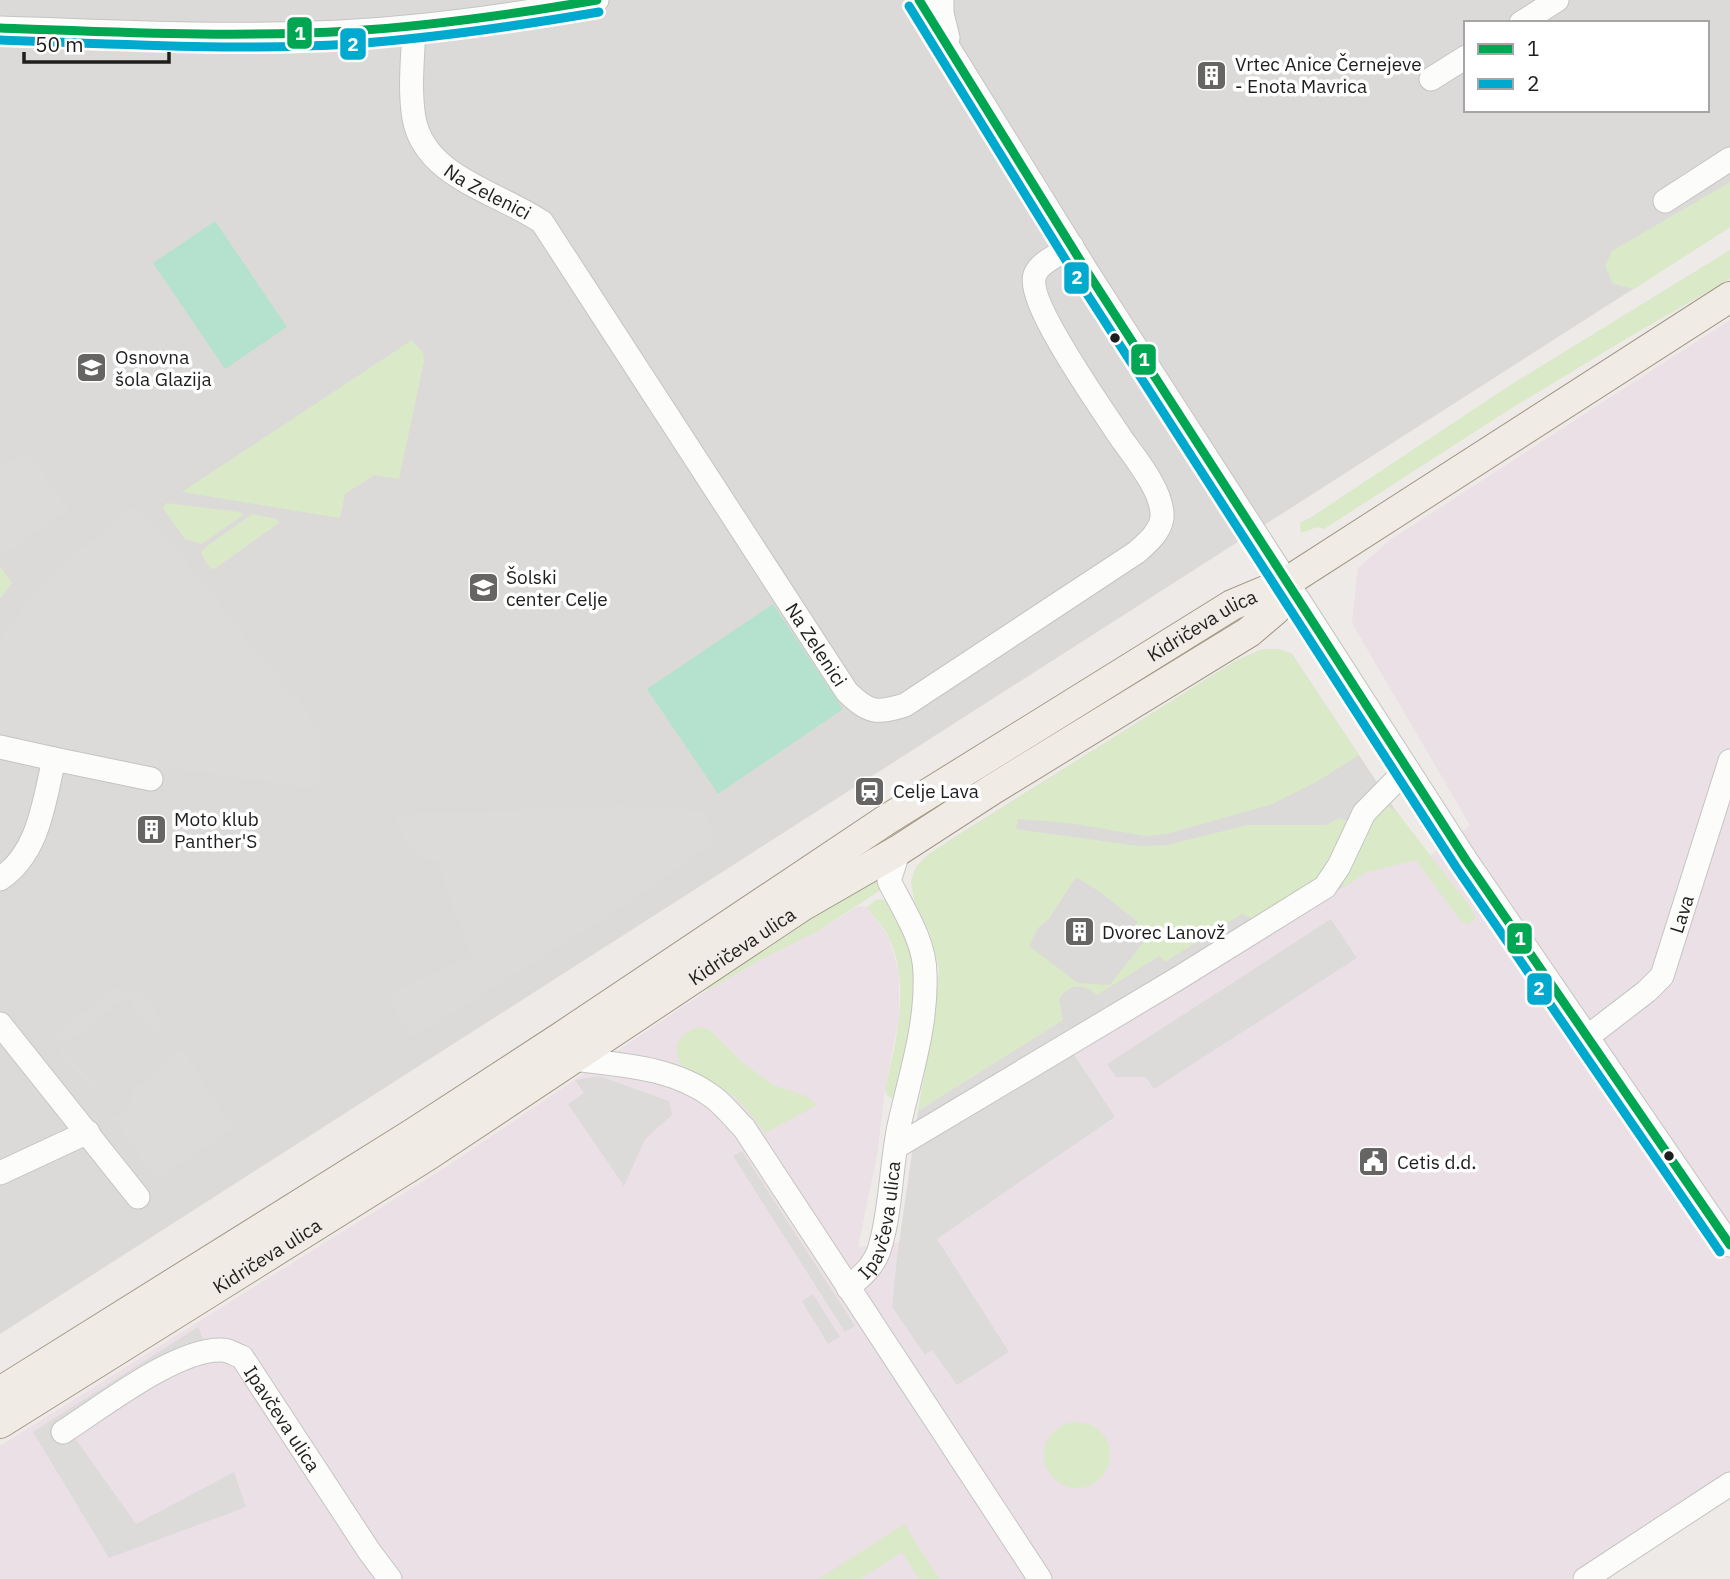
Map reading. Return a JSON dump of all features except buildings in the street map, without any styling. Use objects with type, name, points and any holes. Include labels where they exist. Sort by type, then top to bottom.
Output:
[{"type":"main road","points":[[1287,582],[1730,297]]},
{"type":"main road","name":"Kidričeva ulica","points":[[0,1423],[428,1155],[802,906],[899,850],[1249,632],[1276,609],[1287,582]]},
{"type":"main road","name":"Kidričeva ulica","points":[[0,1392],[414,1133],[898,813],[1232,605],[1287,582]]},
{"type":"street","points":[[0,27],[188,35],[313,33],[414,27],[537,11],[597,0]]},
{"type":"street","points":[[919,0],[1072,246],[1407,769],[1586,1038],[1730,1245]]},
{"type":"street","points":[[942,0],[942,13],[952,55]]},
{"type":"street","points":[[1524,21],[1557,0]]},
{"type":"street","name":"Na Zelenici","points":[[414,27],[414,117],[420,140],[434,159],[450,172],[520,207],[542,222],[847,692],[863,707],[880,712],[905,705],[1138,552],[1153,537],[1162,518],[1159,498],[1150,481],[1084,383],[1034,292],[1034,276],[1041,266],[1072,246]]},
{"type":"street","points":[[1431,79],[1464,58]]},
{"type":"street","points":[[1665,201],[1730,159]]},
{"type":"street","points":[[0,747],[151,779]]},
{"type":"street","points":[[0,879],[11,872],[27,852],[37,830],[54,759]]},
{"type":"street","name":"Lava","points":[[1586,1038],[1647,991],[1662,976],[1730,761]]},
{"type":"street","points":[[898,1137],[1177,979],[1325,887],[1339,866],[1364,813],[1407,769]]},
{"type":"street","name":"Ipavčeva ulica","points":[[899,850],[889,881],[918,939],[926,972],[917,1057],[898,1137],[880,1248],[869,1270],[848,1288],[1040,1579]]},
{"type":"street","points":[[0,1024],[138,1197]]},
{"type":"street","points":[[573,1059],[653,1069],[683,1080],[714,1097],[744,1128],[848,1288]]},
{"type":"street","points":[[0,1173],[88,1132]]},
{"type":"street","name":"Ipavčeva ulica","points":[[63,1432],[156,1372],[198,1352],[225,1349],[242,1357],[390,1579]]},
{"type":"street","points":[[1585,1579],[1730,1484]]},
{"type":"shaded area","points":[[0,0],[1730,0],[1730,227],[0,1334]]},
{"type":"shaded area","points":[[1730,320],[1730,1472],[1569,1579],[0,1579],[0,1446],[446,1167],[708,990],[761,959],[818,931],[858,906],[867,907],[889,938],[899,974],[899,1017],[885,1089],[877,1155],[858,1247],[937,1239],[1114,1118],[1075,1054],[1367,872],[1430,856],[1470,825],[1352,623],[1358,568],[1390,540]]},
{"type":"shaded area","points":[[27,449],[69,510],[0,557],[0,467]]},
{"type":"shaded area","points":[[132,506],[179,554],[226,611],[258,656],[298,698],[320,733],[320,782],[313,788],[81,755],[0,738],[0,640],[43,582]]},
{"type":"shaded area","points":[[1278,649],[1292,654],[1396,811],[1430,856],[1367,872],[1075,1054],[1055,1025],[947,842],[1234,662],[1260,650]]},
{"type":"shaded area","points":[[619,806],[702,811],[716,841],[625,905],[412,1038],[388,994],[471,956],[437,861],[415,854],[404,838],[395,815]]},
{"type":"shaded area","points":[[1241,917],[1257,926],[1105,1010],[1097,996],[1160,958],[1165,964]]},
{"type":"shaded area","points":[[1331,919],[1357,958],[1154,1089],[1146,1077],[1116,1077],[1107,1064]]},
{"type":"shaded area","points":[[119,985],[127,996],[139,988],[166,1024],[153,1033],[126,997],[63,1047],[97,1086],[92,1090],[57,1052],[62,1047],[53,1036]]},
{"type":"shaded area","points":[[1055,1025],[1115,1117],[937,1239],[1009,1352],[957,1385],[932,1350],[925,1355],[892,1307],[918,1111]]},
{"type":"shaded area","points":[[182,1048],[234,1129],[155,1180],[113,1118],[127,1110],[134,1088],[159,1071],[169,1056]]},
{"type":"shaded area","points":[[599,1076],[669,1101],[672,1115],[645,1139],[624,1186],[568,1104],[584,1093],[575,1080]]},
{"type":"shaded area","points":[[742,1151],[855,1326],[845,1332],[733,1156]]},
{"type":"shaded area","points":[[813,1294],[840,1337],[828,1344],[802,1301]]},
{"type":"shaded area","points":[[198,1327],[210,1355],[72,1434],[136,1524],[234,1472],[246,1507],[109,1558],[33,1432]]},
{"type":"green space","points":[[1730,182],[1730,227],[1634,289],[1613,284],[1605,266],[1612,251]]},
{"type":"green space","points":[[215,221],[287,327],[225,369],[153,263]]},
{"type":"green space","points":[[1730,250],[1730,279],[1507,411],[1324,529],[1317,527],[1301,533],[1300,523],[1501,391]]},
{"type":"green space","points":[[412,340],[423,353],[424,361],[399,479],[374,475],[345,494],[340,518],[182,492]]},
{"type":"green space","points":[[166,503],[240,512],[243,515],[202,544],[185,539],[163,508]]},
{"type":"green space","points":[[252,514],[277,519],[279,523],[214,569],[210,568],[201,554],[203,549]]},
{"type":"green space","points":[[0,567],[12,583],[0,599]]},
{"type":"green space","points":[[773,604],[843,709],[718,794],[647,689]]},
{"type":"green space","points":[[1278,649],[1292,654],[1359,755],[1318,781],[1270,805],[1166,834],[1146,836],[1069,823],[1018,819],[1016,829],[1138,846],[1167,845],[1248,825],[1326,825],[1339,818],[1355,824],[1383,803],[1396,811],[1471,908],[1476,919],[1468,924],[1461,921],[1416,860],[1367,872],[1344,887],[1337,870],[1260,922],[1242,914],[1165,962],[1160,956],[1097,995],[1082,987],[1067,990],[1059,999],[1063,1020],[918,1111],[936,1005],[939,969],[929,931],[914,901],[911,881],[916,867],[927,855],[1234,662],[1260,650]],"holes":[[[1076,877],[1138,922],[1133,929],[1145,940],[1110,985],[1078,983],[1029,946],[1038,928],[1048,920]]]},
{"type":"green space","points":[[879,877],[882,889],[818,931],[708,990],[705,989],[789,930]]},
{"type":"green space","points":[[877,899],[886,900],[909,937],[917,978],[914,1018],[906,1059],[896,1094],[891,1098],[885,1089],[897,1033],[899,975],[889,938],[867,907]]},
{"type":"green space","points":[[697,1027],[710,1030],[742,1062],[773,1085],[808,1097],[817,1105],[765,1133],[733,1096],[698,1079],[683,1067],[678,1059],[679,1042],[686,1033]]},
{"type":"green space","points":[[1077,1422],[1090,1425],[1100,1432],[1107,1442],[1110,1455],[1107,1468],[1100,1478],[1090,1485],[1077,1488],[1064,1485],[1054,1478],[1047,1468],[1044,1455],[1047,1442],[1054,1432],[1064,1425]]},
{"type":"green space","points":[[904,1524],[939,1579],[919,1579],[902,1552],[860,1579],[819,1579]]},
{"type":"transit line","name":"1","points":[[0,28],[219,34],[350,31],[474,19],[597,0]]},
{"type":"transit line","name":"1","points":[[919,0],[1088,273],[1466,860],[1730,1245]]},
{"type":"transit line","name":"2","points":[[909,6],[1078,280],[1456,867],[1720,1252]]},
{"type":"transit line","name":"2","points":[[0,40],[219,47],[351,44],[475,31],[599,12]]},
{"type":"place","name":"Vrtec Anice Černejeve - Enota Mavrica","points":[[1212,75]]},
{"type":"place","name":"Osnovna šola Glazija","points":[[92,368]]},
{"type":"place","name":"Šolski center Celje","points":[[483,588]]},
{"type":"place","name":"Celje Lava","points":[[870,791]]},
{"type":"place","name":"Moto klub Panther'S","points":[[151,830]]},
{"type":"place","name":"Dvorec Lanovž","points":[[1079,932]]},
{"type":"place","name":"Cetis d.d.","points":[[1374,1162]]}]
